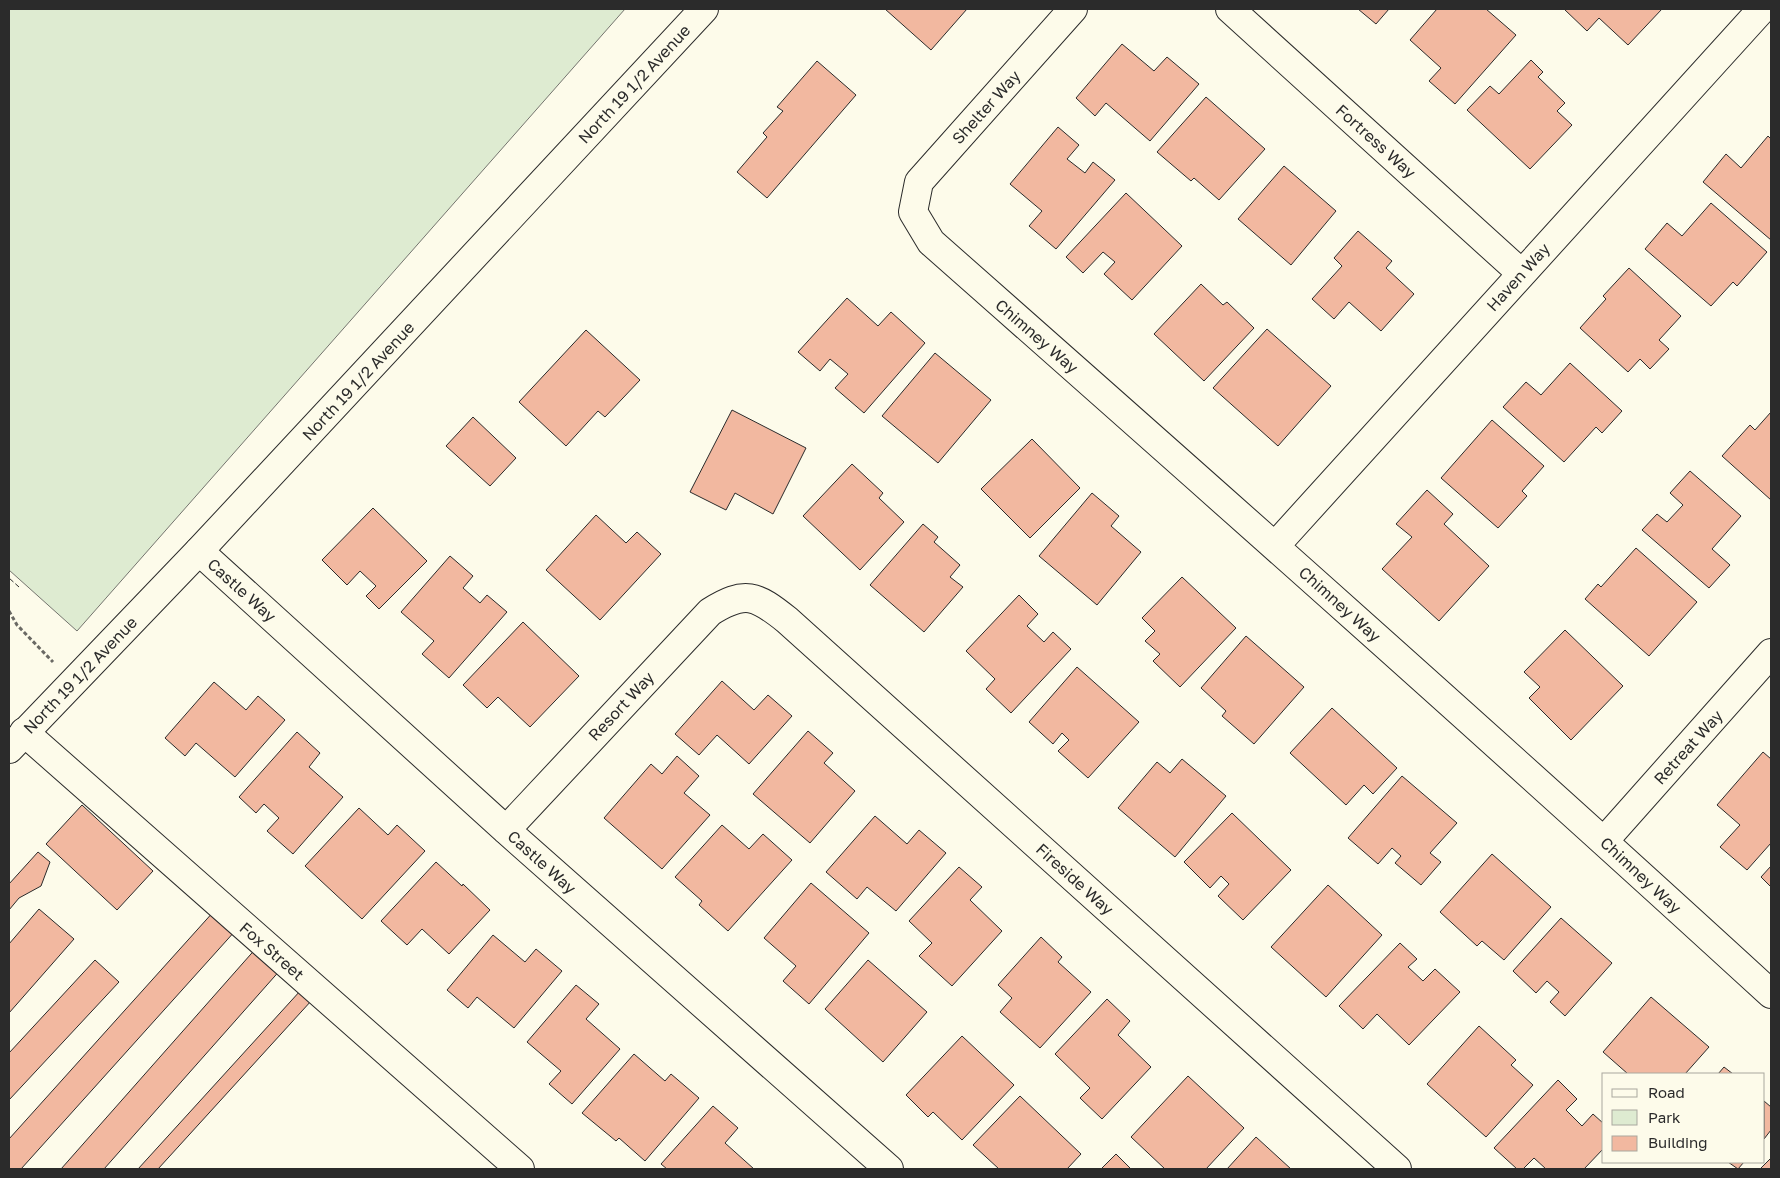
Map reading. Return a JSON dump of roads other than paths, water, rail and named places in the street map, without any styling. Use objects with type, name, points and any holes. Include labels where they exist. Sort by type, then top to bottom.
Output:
[{"type":"street","name":"North 19 1/2 Avenue","points":[[16,741],[199,551],[704,9]]},
{"type":"street","name":"Shelter Way","points":[[913,212],[919,182],[1073,9]]},
{"type":"street","name":"Fortress Way","points":[[1230,9],[1521,273]]},
{"type":"street","name":"Haven Way","points":[[1274,546],[1762,9]]},
{"type":"street","name":"Chimney Way","points":[[913,212],[931,242],[1604,841],[1771,994]]},
{"type":"street","name":"Castle Way","points":[[199,551],[506,830],[889,1169]]},
{"type":"street","name":"Resort Way","points":[[506,830],[710,612],[727,601],[746,597]]},
{"type":"street","name":"Fireside Way","points":[[746,597],[768,604],[787,620],[1398,1169]]},
{"type":"street","name":"Retreat Way","points":[[1604,841],[1771,653]]},
{"type":"street","name":"Fox Street","points":[[16,741],[520,1169]]}]
